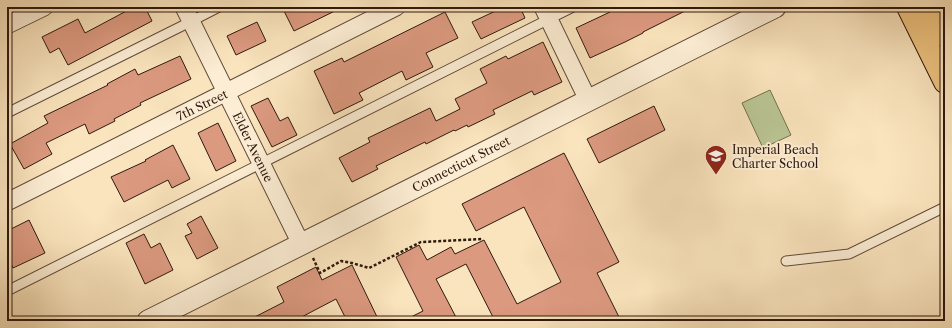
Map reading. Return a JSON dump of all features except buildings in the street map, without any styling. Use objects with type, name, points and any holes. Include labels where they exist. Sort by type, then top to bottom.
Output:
[{"type":"main road","points":[[908,7],[945,82]]},
{"type":"main road","points":[[931,7],[945,36]]},
{"type":"street","points":[[7,25],[44,7]]},
{"type":"street","name":"7th Street","points":[[7,202],[396,7]]},
{"type":"street","name":"Connecticut Street","points":[[148,321],[307,250],[588,100],[774,7]]},
{"type":"street","points":[[546,13],[588,100]]},
{"type":"street","name":"Elder Avenue","points":[[187,14],[261,164],[307,250]]},
{"type":"lane","points":[[7,113],[187,14],[219,7]]},
{"type":"lane","points":[[7,291],[261,164],[546,13],[572,7]]},
{"type":"lane","points":[[786,261],[850,254],[945,207]]},
{"type":"path","points":[[307,250],[320,272],[342,261],[369,268],[421,242],[483,239]]},
{"type":"green space","points":[[770,90],[791,135],[763,148],[742,103]]},
{"type":"place","name":"Imperial Beach Charter School","points":[[716,176]]}]
